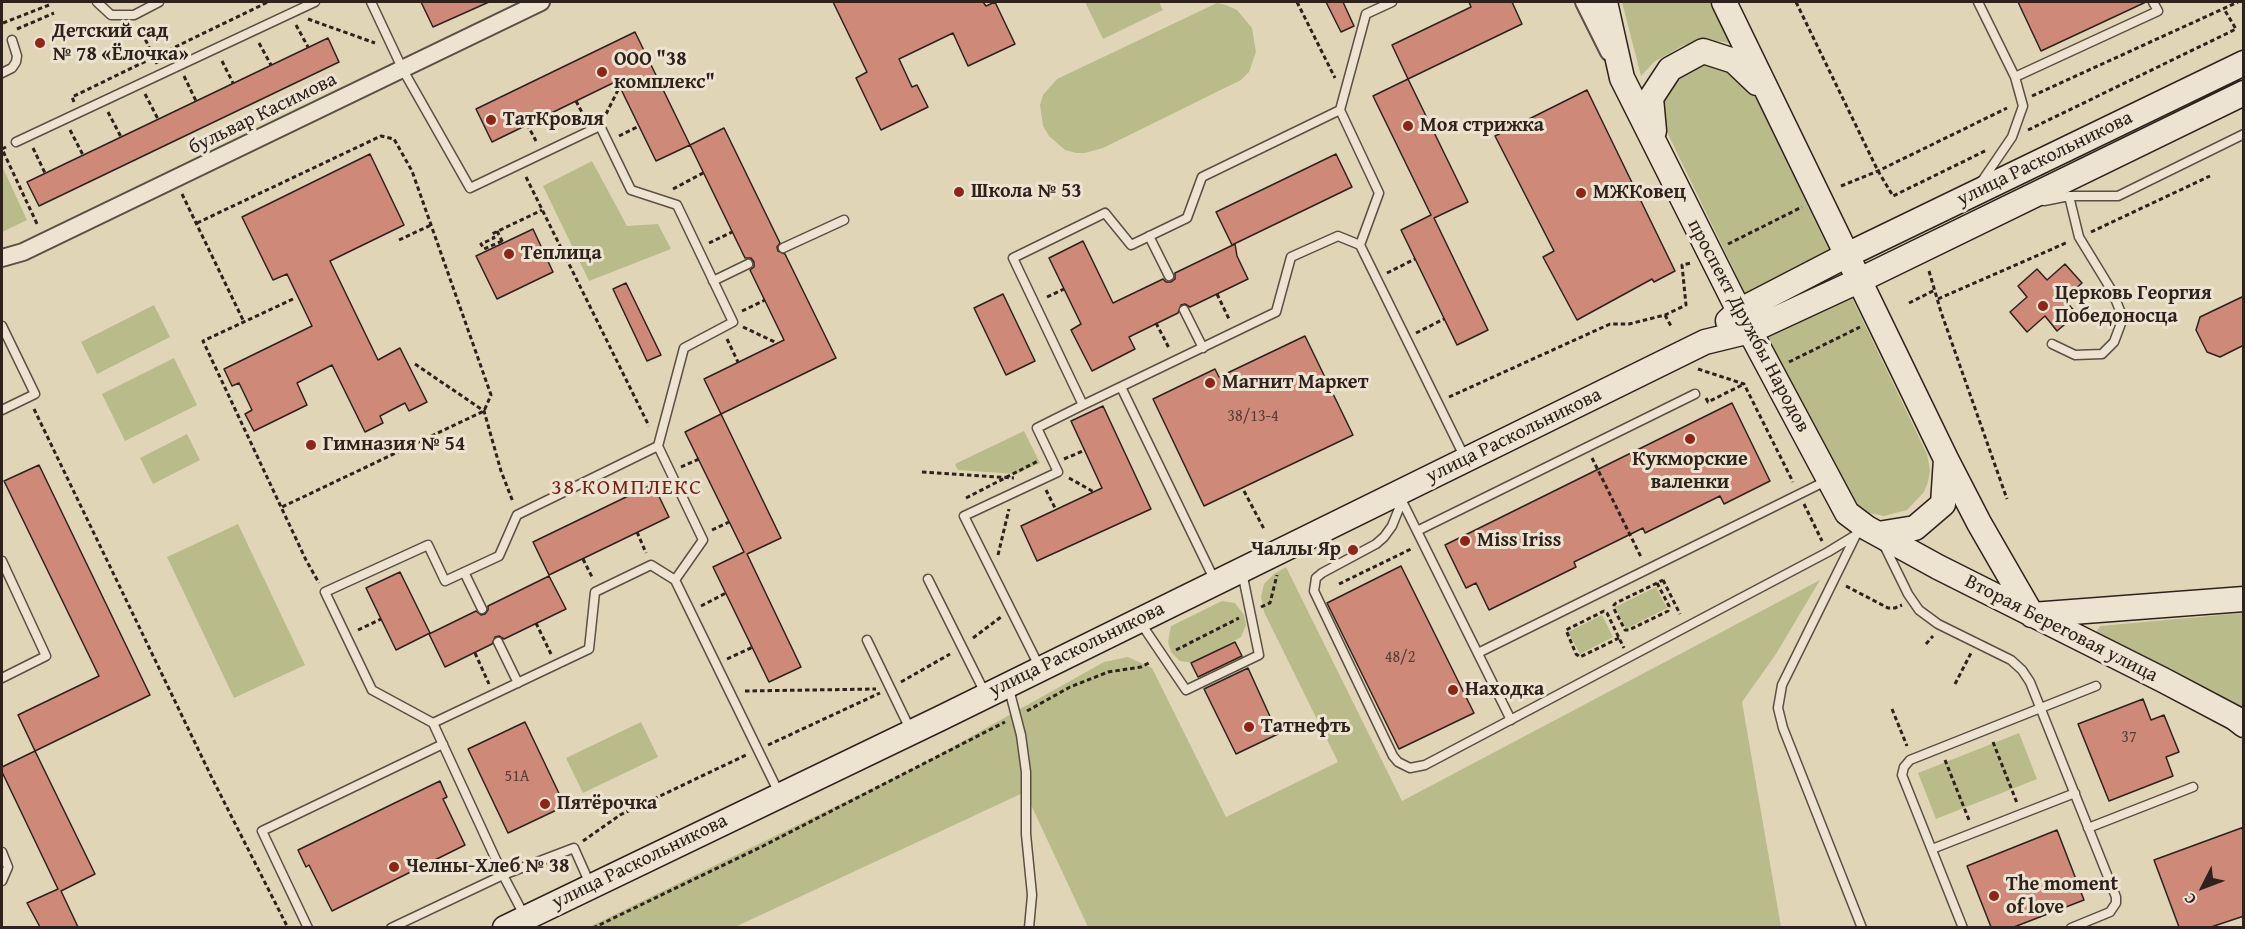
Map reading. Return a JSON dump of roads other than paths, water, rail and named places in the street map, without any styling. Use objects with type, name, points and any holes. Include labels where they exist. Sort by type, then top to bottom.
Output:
[{"type":"street","name":"бульвар Касимова","points":[[2,258],[45,242],[541,2]]},
{"type":"street","points":[[1584,2],[1622,78]]},
{"type":"street","name":"проспект Дружбы Народов","points":[[1605,2],[1622,78],[1744,321],[1847,513]]},
{"type":"street","points":[[1724,2],[1946,459],[1979,523],[2032,615],[2244,599]]},
{"type":"street","points":[[1655,145],[1652,98],[1670,69],[1703,51],[1734,61],[1767,93]]},
{"type":"street","name":"улица Раскольникова","points":[[515,922],[912,732],[1215,582],[1400,497],[1466,460],[1744,321],[1847,255],[2244,63]]},
{"type":"street","name":"улица Раскольникова","points":[[1744,321],[1860,280],[2244,93]]},
{"type":"street","points":[[1867,532],[1915,528],[1943,504],[1946,459]]},
{"type":"street","name":"Вторая Береговая улица","points":[[1847,513],[1867,532],[2163,680],[2244,725]]},
{"type":"lane","points":[[97,2],[111,15],[134,15],[159,2]]},
{"type":"lane","points":[[16,142],[315,2]]},
{"type":"lane","points":[[371,2],[403,70],[470,188],[596,128],[607,142],[631,190],[676,205],[732,320],[684,348],[658,446],[703,540],[675,580]]},
{"type":"lane","points":[[1360,245],[1379,194],[1340,110],[1366,14],[1392,2]]},
{"type":"lane","points":[[1972,195],[2012,137],[2023,106],[2014,77],[1978,2]]},
{"type":"lane","points":[[2014,77],[2158,11],[2153,2]]},
{"type":"lane","points":[[2,73],[12,68],[16,62],[17,56],[10,37]]},
{"type":"lane","points":[[1083,405],[1013,258],[1105,213],[1131,245],[1187,218],[1202,177],[1340,110]]},
{"type":"lane","points":[[2008,208],[2069,196],[2118,196],[2244,134]]},
{"type":"lane","points":[[2052,344],[2075,355],[2102,354],[2115,342],[2123,318],[2112,291],[2079,237],[2069,196]]},
{"type":"lane","points":[[783,249],[844,220]]},
{"type":"lane","points":[[1149,236],[1169,276]]},
{"type":"lane","points":[[1041,669],[964,516],[1058,472],[1037,428],[1276,312],[1291,257],[1338,236],[1360,245],[1466,460]]},
{"type":"lane","points":[[713,281],[748,264]]},
{"type":"lane","points":[[1184,310],[1203,348]]},
{"type":"lane","points":[[2,326],[35,394],[2,410]]},
{"type":"lane","points":[[1121,387],[1215,582]]},
{"type":"lane","points":[[1417,531],[1699,392]]},
{"type":"lane","points":[[515,922],[503,875],[433,723],[372,690],[325,592],[428,544],[446,581],[499,556],[517,514],[658,446]]},
{"type":"lane","points":[[1478,653],[1829,480]]},
{"type":"lane","points":[[1400,497],[1511,720]]},
{"type":"lane","points":[[1400,497],[1392,526],[1384,537],[1376,544],[1322,573],[1314,584],[1316,598],[1388,745],[1398,762],[1417,768],[1867,532]]},
{"type":"lane","points":[[1862,927],[1783,728],[1778,708],[1782,685],[1834,580],[1867,532]]},
{"type":"lane","points":[[1867,532],[1912,600],[1926,617],[2017,665],[2030,682],[2116,897],[2116,903],[2110,912],[2071,927]]},
{"type":"lane","points":[[2,561],[46,656],[2,678]]},
{"type":"lane","points":[[433,723],[589,649],[595,592],[651,565],[675,580],[781,795]]},
{"type":"lane","points":[[1138,620],[1186,690],[1260,655],[1241,570]]},
{"type":"lane","points":[[464,572],[482,609]]},
{"type":"lane","points":[[928,579],[986,696]]},
{"type":"lane","points":[[867,640],[912,732]]},
{"type":"lane","points":[[498,642],[518,683]]},
{"type":"lane","points":[[1008,685],[1022,735],[1026,772],[1026,834],[1032,896],[1029,927]]},
{"type":"lane","points":[[1963,927],[1902,775],[1904,767],[1912,759],[2096,686]]},
{"type":"lane","points":[[308,927],[262,831],[443,744]]},
{"type":"lane","points":[[2088,828],[2193,787]]},
{"type":"lane","points":[[1932,849],[2075,793]]},
{"type":"lane","points":[[391,927],[503,875],[574,848],[591,886]]},
{"type":"lane","points":[[2,852],[9,867],[2,881]]},
{"type":"place","name":"Детский сад № 78 «Ёлочка»","points":[[40,43]]},
{"type":"place","name":"ООО \"38 комплекс\"","points":[[602,72]]},
{"type":"place","name":"ТатКровля","points":[[491,120]]},
{"type":"place","name":"Моя стрижка","points":[[1408,126]]},
{"type":"place","name":"Школа № 53","points":[[959,192]]},
{"type":"place","name":"МЖКовец","points":[[1581,193]]},
{"type":"place","name":"Теплица","points":[[509,254]]},
{"type":"place","name":"Церковь Георгия Победоносца","points":[[2043,306]]},
{"type":"place","name":"Магнит Маркет","points":[[1210,383]]},
{"type":"place","name":"Кукморские валенки","points":[[1690,439]]},
{"type":"place","name":"Гимназия № 54","points":[[311,445]]},
{"type":"place","name":"Miss Iriss","points":[[1465,541]]},
{"type":"place","name":"Чаллы Яр","points":[[1353,550]]},
{"type":"place","name":"Находка","points":[[1453,690]]},
{"type":"place","name":"Татнефть","points":[[1249,727]]},
{"type":"place","name":"Пятёрочка","points":[[545,804]]},
{"type":"place","name":"Челны-Хлеб № 38","points":[[394,867]]},
{"type":"place","name":"The moment of love","points":[[1994,896]]},
{"type":"district","name":"38 КОМПЛЕКС","points":[[627,488]]}]
